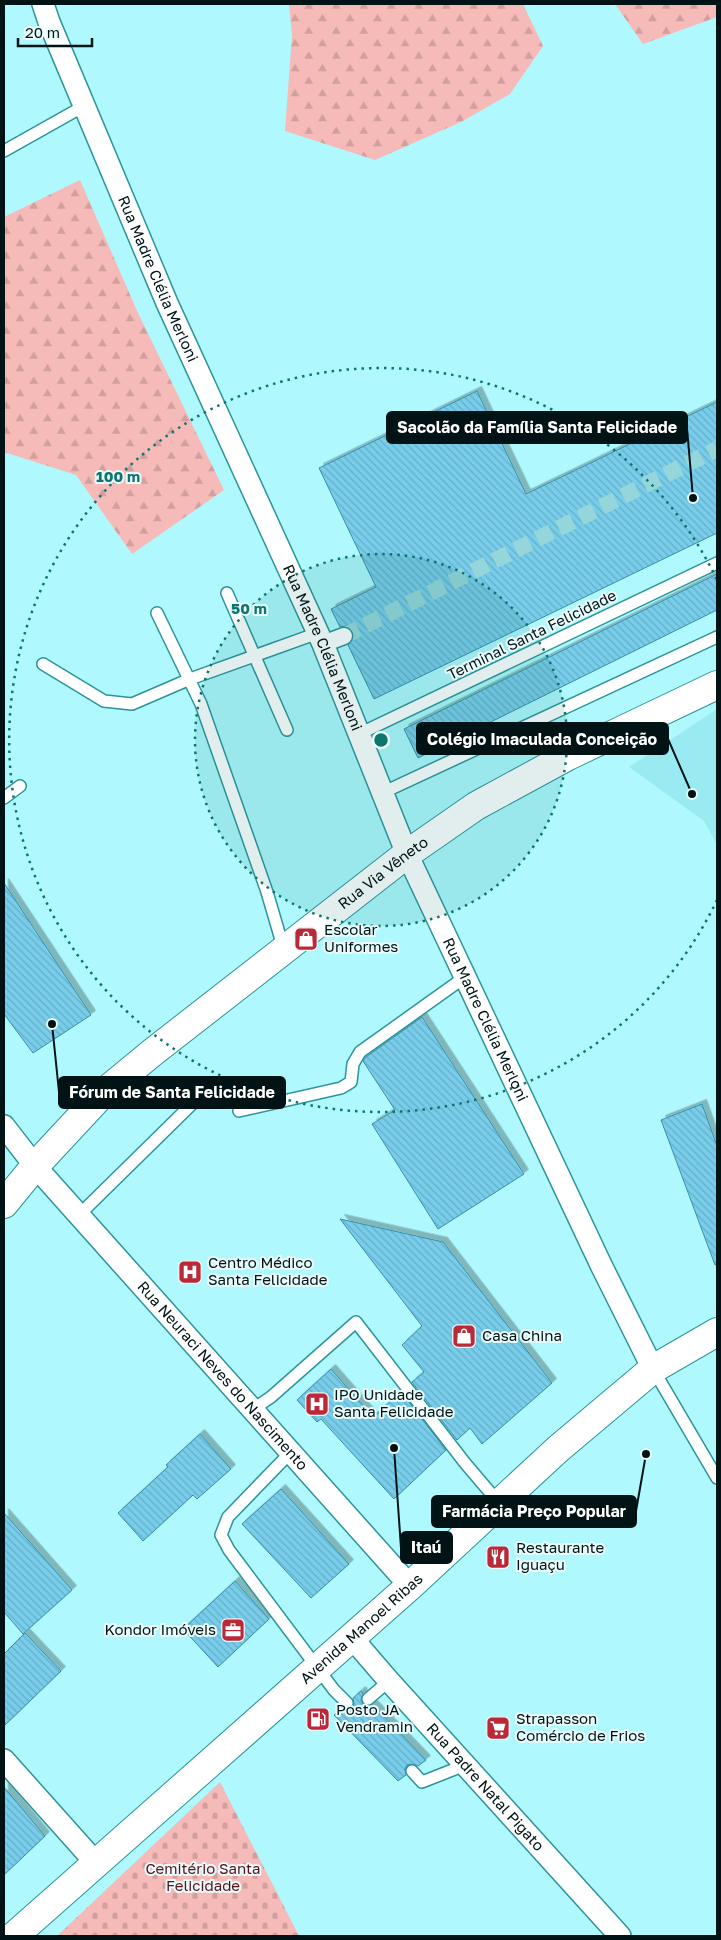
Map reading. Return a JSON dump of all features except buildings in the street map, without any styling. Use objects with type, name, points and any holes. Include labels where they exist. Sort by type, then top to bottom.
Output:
[{"type":"main road","name":"Rua Via Vêneto","points":[[4,1204],[35,1166],[102,1094],[407,854],[476,806],[568,756],[717,685]]},
{"type":"main road","name":"Avenida Manoel Ribas","points":[[14,1936],[352,1638],[501,1504],[558,1449],[653,1370],[717,1332]]},
{"type":"street","name":"Rua Madre Clélia Merloni","points":[[43,4],[167,304],[321,639],[407,854],[602,1267],[653,1370]]},
{"type":"street","points":[[321,639],[344,636]]},
{"type":"street","name":"Rua Neuraci Neves do Nascimento","points":[[4,1126],[35,1166],[410,1586]]},
{"type":"street","name":"Rua Padre Natal Pigato","points":[[352,1638],[620,1936]]},
{"type":"street","points":[[4,1760],[96,1862]]},
{"type":"lane","points":[[4,151],[84,106]]},
{"type":"lane","name":"Terminal Santa Felicidade","points":[[359,734],[717,563]]},
{"type":"lane","points":[[227,593],[287,730]]},
{"type":"lane","points":[[157,612],[201,704],[264,882],[284,950]]},
{"type":"lane","points":[[382,793],[717,637]]},
{"type":"lane","points":[[43,664],[104,701],[132,704],[190,679],[255,656],[321,639]]},
{"type":"lane","points":[[4,798],[20,786]]},
{"type":"lane","points":[[239,1111],[341,1088],[351,1082],[353,1064],[360,1052],[465,977]]},
{"type":"lane","points":[[79,1215],[193,1103]]},
{"type":"lane","points":[[252,1410],[271,1397],[356,1322],[465,1463],[501,1504]]},
{"type":"lane","points":[[653,1370],[717,1478]]},
{"type":"lane","points":[[290,1452],[228,1518],[221,1535],[228,1550],[334,1690],[347,1703]]},
{"type":"lane","points":[[368,1699],[389,1681]]},
{"type":"lane","points":[[412,1770],[422,1782],[466,1765]]},
{"type":"shaded area","points":[[717,709],[717,845],[704,821],[629,767]]},
{"type":"green space","points":[[289,4],[523,4],[543,46],[510,94],[461,122],[375,160],[285,131],[292,35]]},
{"type":"green space","points":[[615,4],[717,4],[717,17],[643,44]]},
{"type":"green space","points":[[80,180],[138,313],[224,490],[132,554],[76,475],[4,452],[4,217]]},
{"type":"green space","name":"Cemitério Santa Felicidade","points":[[220,1782],[299,1936],[57,1936]]},
{"type":"tunnel","points":[[344,636],[717,449]]},
{"type":"place","name":"Sacolão da Família Santa Felicidade","points":[[693,498]]},
{"type":"place","name":"Colégio Imaculada Conceição","points":[[692,794]]},
{"type":"place","name":"Escolar Uniformes","points":[[306,939]]},
{"type":"place","name":"Fórum de Santa Felicidade","points":[[52,1024]]},
{"type":"place","name":"Centro Médico Santa Felicidade","points":[[190,1272]]},
{"type":"place","name":"Casa China","points":[[464,1336]]},
{"type":"place","name":"IPO Unidade Santa Felicidade","points":[[317,1404]]},
{"type":"place","name":"Itaú","points":[[394,1448]]},
{"type":"place","name":"Farmácia Preço Popular","points":[[646,1454]]},
{"type":"place","name":"Restaurante Iguaçu","points":[[498,1557]]},
{"type":"place","name":"Kondor Imóveis","points":[[233,1630]]},
{"type":"place","name":"Posto JA Vendramin","points":[[318,1719]]},
{"type":"place","name":"Strapasson Comércio de Frios","points":[[498,1728]]}]
